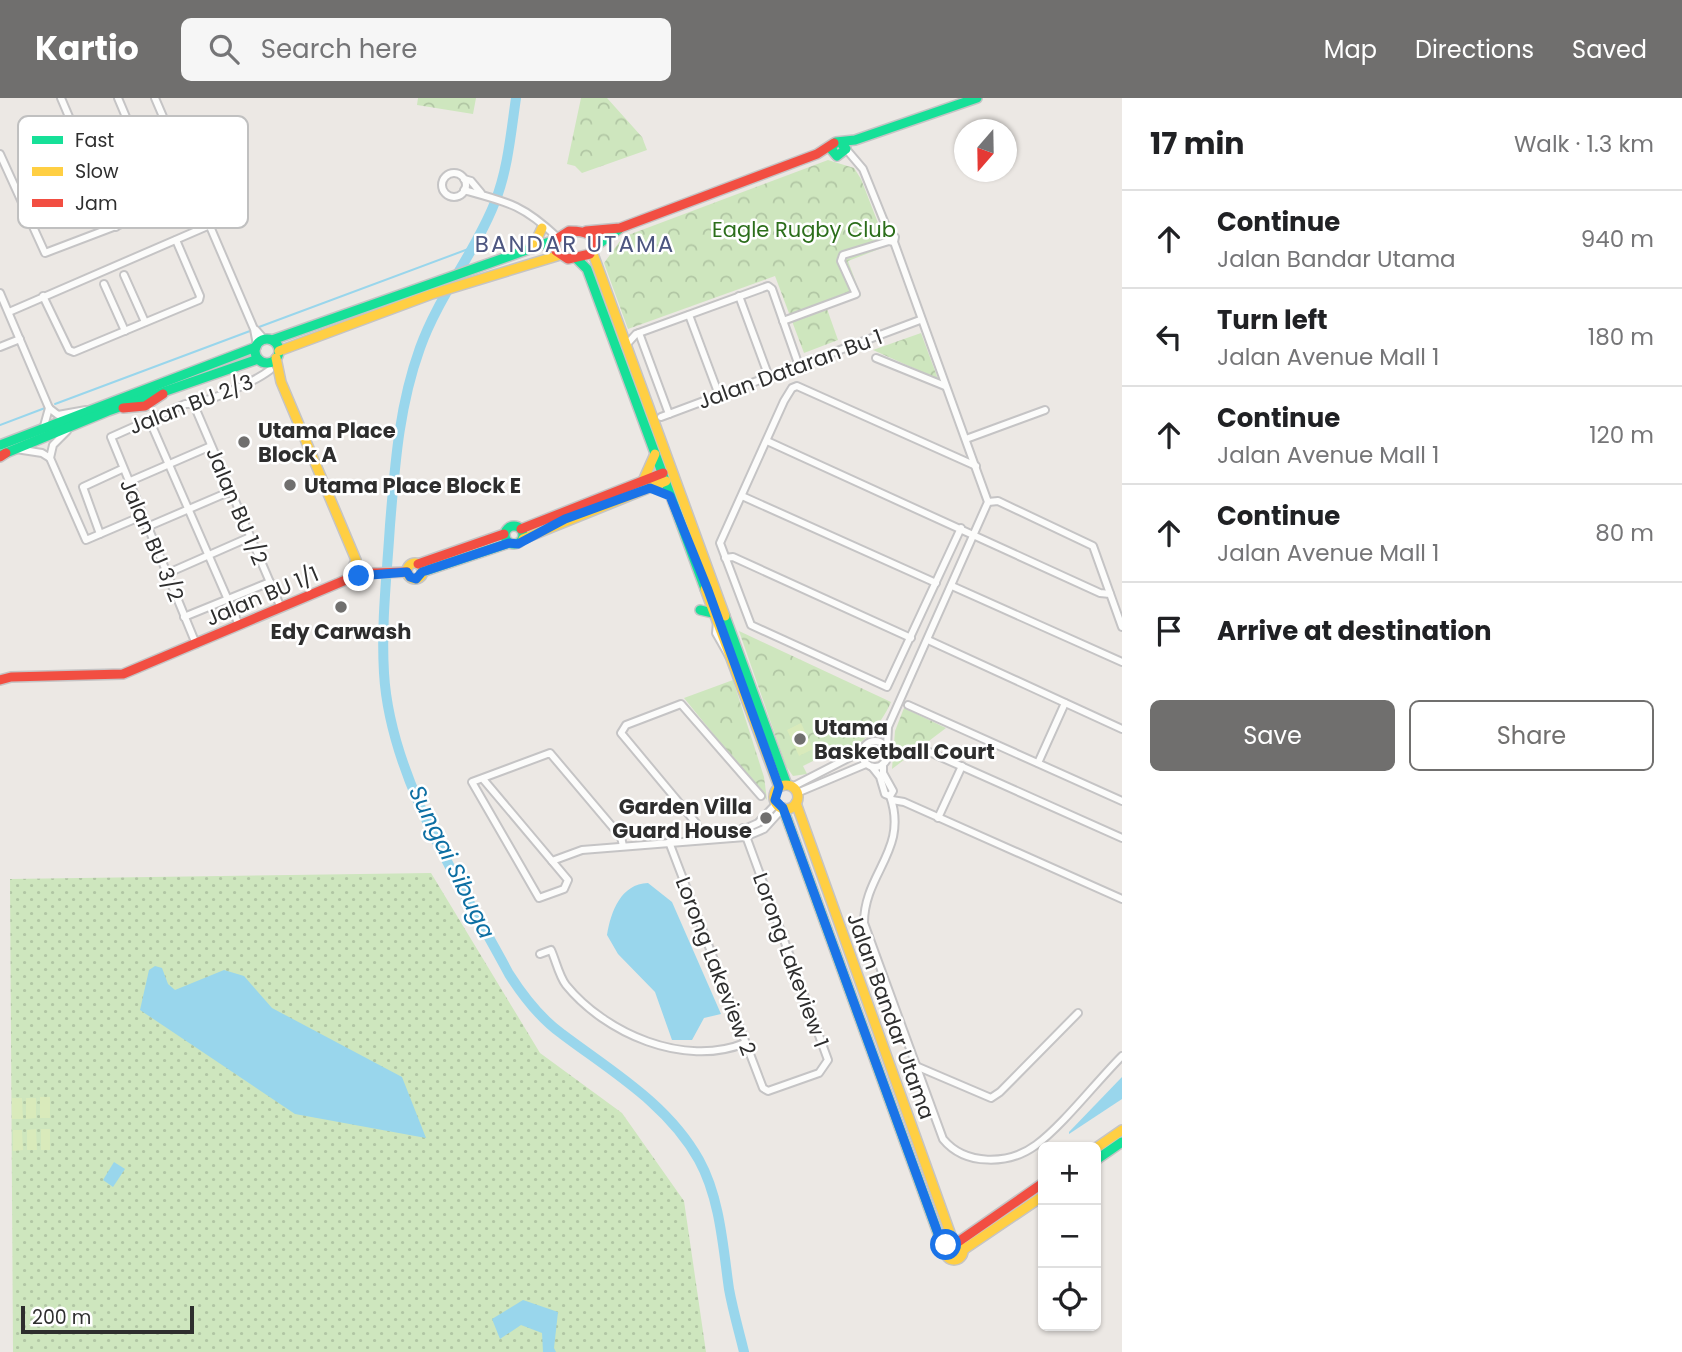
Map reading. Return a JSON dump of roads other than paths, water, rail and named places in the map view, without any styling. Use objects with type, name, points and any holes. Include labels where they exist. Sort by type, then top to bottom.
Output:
[{"type":"street","points":[[61,98],[69,116]]},
{"type":"street","points":[[118,98],[126,116]]},
{"type":"street","points":[[155,98],[163,116]]},
{"type":"street","points":[[4,452],[44,426],[262,343],[532,249],[569,231],[621,228],[840,145],[977,98]]},
{"type":"street","points":[[836,155],[840,145]]},
{"type":"street","points":[[840,145],[860,164],[988,502],[953,586],[888,727],[888,757],[883,764],[883,779]]},
{"type":"street","points":[[0,154],[18,194]]},
{"type":"street","points":[[817,154],[836,155],[860,164]]},
{"type":"street","points":[[483,193],[471,181],[458,174],[450,173],[444,177],[442,185],[451,196],[464,190],[506,201],[525,210],[556,239]]},
{"type":"street","points":[[464,179],[464,190]]},
{"type":"street","points":[[525,210],[542,229],[556,239]]},
{"type":"street","points":[[34,228],[45,253],[116,228]]},
{"type":"street","points":[[9,312],[203,228]]},
{"type":"street","points":[[211,228],[262,343],[265,364],[281,382]]},
{"type":"street","points":[[4,452],[167,390],[265,364],[278,355],[432,294],[560,256],[586,256],[621,228]]},
{"type":"street","points":[[532,249],[542,229]]},
{"type":"street","points":[[586,231],[592,236],[593,249]]},
{"type":"street","points":[[556,239],[554,247],[560,256]]},
{"type":"street","points":[[43,296],[71,352],[145,323],[200,297],[176,240]]},
{"type":"street","points":[[783,321],[856,294],[841,261],[843,255],[891,240]]},
{"type":"street","name":"Jalan Bandar Utama","points":[[593,249],[663,442],[674,502],[733,660],[790,791],[958,1245]]},
{"type":"street","name":"Jalan Bandar Utama","points":[[576,258],[587,269],[655,453],[668,475]]},
{"type":"street","points":[[124,275],[145,323]]},
{"type":"street","points":[[104,284],[125,331]]},
{"type":"street","points":[[627,344],[639,333],[771,287],[799,366]]},
{"type":"street","points":[[0,293],[49,408],[58,415],[86,410]]},
{"type":"street","points":[[739,296],[769,377]]},
{"type":"street","points":[[689,315],[719,395]]},
{"type":"street","name":"Jalan Dataran Bu 1","points":[[665,416],[920,320]]},
{"type":"street","points":[[639,333],[665,416]]},
{"type":"street","points":[[0,347],[20,339]]},
{"type":"street","points":[[262,343],[278,355],[281,382],[356,563],[370,574]]},
{"type":"street","points":[[876,358],[946,386]]},
{"type":"street","name":"Jalan BU 2/3","points":[[111,437],[185,404],[194,405],[265,364]]},
{"type":"street","points":[[961,527],[890,683],[882,686],[751,625],[725,558],[721,539],[787,397],[797,386],[976,466]]},
{"type":"street","name":"Jalan BU 1/2","points":[[194,405],[281,608]]},
{"type":"street","points":[[44,426],[49,408]]},
{"type":"street","points":[[966,439],[1045,410]]},
{"type":"street","points":[[652,412],[665,416]]},
{"type":"street","points":[[657,427],[665,416]]},
{"type":"street","points":[[149,419],[239,625]]},
{"type":"street","points":[[50,458],[53,445],[70,427]]},
{"type":"street","name":"Jalan BU 3/2","points":[[111,437],[196,644]]},
{"type":"street","points":[[767,441],[961,527],[1100,593],[1110,594]]},
{"type":"street","points":[[128,482],[211,446]]},
{"type":"street","points":[[4,452],[42,453],[50,458],[86,540],[142,516]]},
{"type":"street","points":[[647,484],[655,453]]},
{"type":"street","points":[[100,534],[83,487],[122,469]]},
{"type":"street","points":[[522,534],[565,519],[668,475],[686,505],[790,791]]},
{"type":"street","points":[[420,568],[509,543],[516,545],[522,534],[551,518],[647,484],[666,492],[674,502]]},
{"type":"street","points":[[147,527],[231,491]]},
{"type":"street","points":[[743,496],[936,583]]},
{"type":"street","points":[[988,502],[998,501],[1093,546],[1122,627]]},
{"type":"street","points":[[348,579],[370,574],[407,572],[414,579],[420,568],[504,534],[513,526],[522,534]]},
{"type":"street","points":[[504,534],[509,543]]},
{"type":"street","points":[[166,574],[250,537]]},
{"type":"street","points":[[725,558],[733,557],[911,638]]},
{"type":"street","name":"Jalan BU 1/1","points":[[0,680],[11,677],[119,675],[348,579],[356,563]]},
{"type":"street","points":[[184,617],[270,582]]},
{"type":"street","points":[[953,586],[1122,662]]},
{"type":"street","points":[[712,601],[717,588]]},
{"type":"street","points":[[925,607],[940,613]]},
{"type":"street","points":[[700,610],[718,617]]},
{"type":"street","points":[[928,640],[1122,729]]},
{"type":"street","points":[[1038,763],[1065,703]]},
{"type":"street","points":[[701,839],[696,823],[621,733],[625,725],[679,704],[684,705],[761,796]]},
{"type":"street","points":[[908,705],[1122,801]]},
{"type":"street","points":[[552,861],[582,850],[746,836],[764,829],[790,791],[862,751],[888,727]]},
{"type":"street","points":[[870,741],[878,741],[887,748]]},
{"type":"street","points":[[925,750],[1122,838]]},
{"type":"street","points":[[862,751],[869,765],[893,791],[891,798],[896,829],[867,899],[864,920],[940,1132],[947,1144],[965,1156],[992,1160],[1015,1155],[1037,1145],[1122,1056]]},
{"type":"street","points":[[483,779],[568,880],[567,886],[539,898],[471,785],[483,779],[550,754],[621,837],[623,846]]},
{"type":"street","points":[[790,791],[869,765],[883,764]]},
{"type":"street","points":[[938,818],[962,766]]},
{"type":"street","name":"Jalan Bandar Utama","points":[[790,791],[775,793],[944,1250]]},
{"type":"street","points":[[891,798],[1122,899]]},
{"type":"street","points":[[726,837],[758,822],[780,806]]},
{"type":"street","name":"Lorong Lakeview 1","points":[[743,828],[828,1060],[819,1073],[765,1090]]},
{"type":"street","name":"Lorong Lakeview 2","points":[[669,842],[765,1090]]},
{"type":"street","points":[[540,954],[551,950],[564,984],[608,1025],[655,1046],[707,1050],[745,1043]]},
{"type":"street","points":[[916,1066],[991,1098],[1078,1013]]},
{"type":"street","points":[[1101,1145],[1122,1130]]},
{"type":"street","points":[[1101,1157],[1122,1142]]},
{"type":"street","points":[[958,1245],[1038,1187]]},
{"type":"street","points":[[958,1245],[960,1258],[948,1258],[944,1250],[958,1245],[1038,1199]]},
{"type":"water","points":[[648,883],[672,902],[721,1014],[704,1018],[692,1040],[672,1040],[655,992],[618,954],[607,935],[619,900],[631,888]]},
{"type":"water","points":[[155,966],[162,968],[168,984],[175,990],[224,970],[244,976],[272,1008],[402,1077],[426,1138],[295,1114],[140,1010],[149,970]]},
{"type":"water","points":[[1122,1077],[1122,1099],[1069,1134],[1069,1132]]},
{"type":"water","points":[[114,1162],[125,1169],[113,1187],[103,1180]]},
{"type":"water","points":[[523,1300],[558,1312],[554,1348],[556,1352],[543,1352],[542,1333],[521,1325],[500,1339],[492,1319]]},
{"type":"waterway","name":"Sungai Sibuga","points":[[516,98],[506,164],[495,202],[478,239],[428,329],[407,392],[394,480],[384,617],[383,654],[389,712],[399,752],[431,829],[514,982],[554,1028],[655,1105],[686,1140],[699,1160],[716,1206],[729,1289],[744,1352]]},
{"type":"waterway","points":[[259,327],[471,248]]},
{"type":"waterway","points":[[55,404],[250,331]]},
{"type":"waterway","points":[[0,425],[45,408]]},
{"type":"place","name":"Utama Place Block A","points":[[244,442]]},
{"type":"place","name":"Utama Place Block E","points":[[290,485]]},
{"type":"place","name":"Edy Carwash","points":[[341,607]]},
{"type":"place","name":"Utama Basketball Court","points":[[800,739]]},
{"type":"place","name":"Garden Villa Guard House","points":[[766,818]]},
{"type":"district","name":"BANDAR UTAMA","points":[[575,244]]},
{"type":"park label","name":"Eagle Rugby Club","points":[[804,229]]}]
